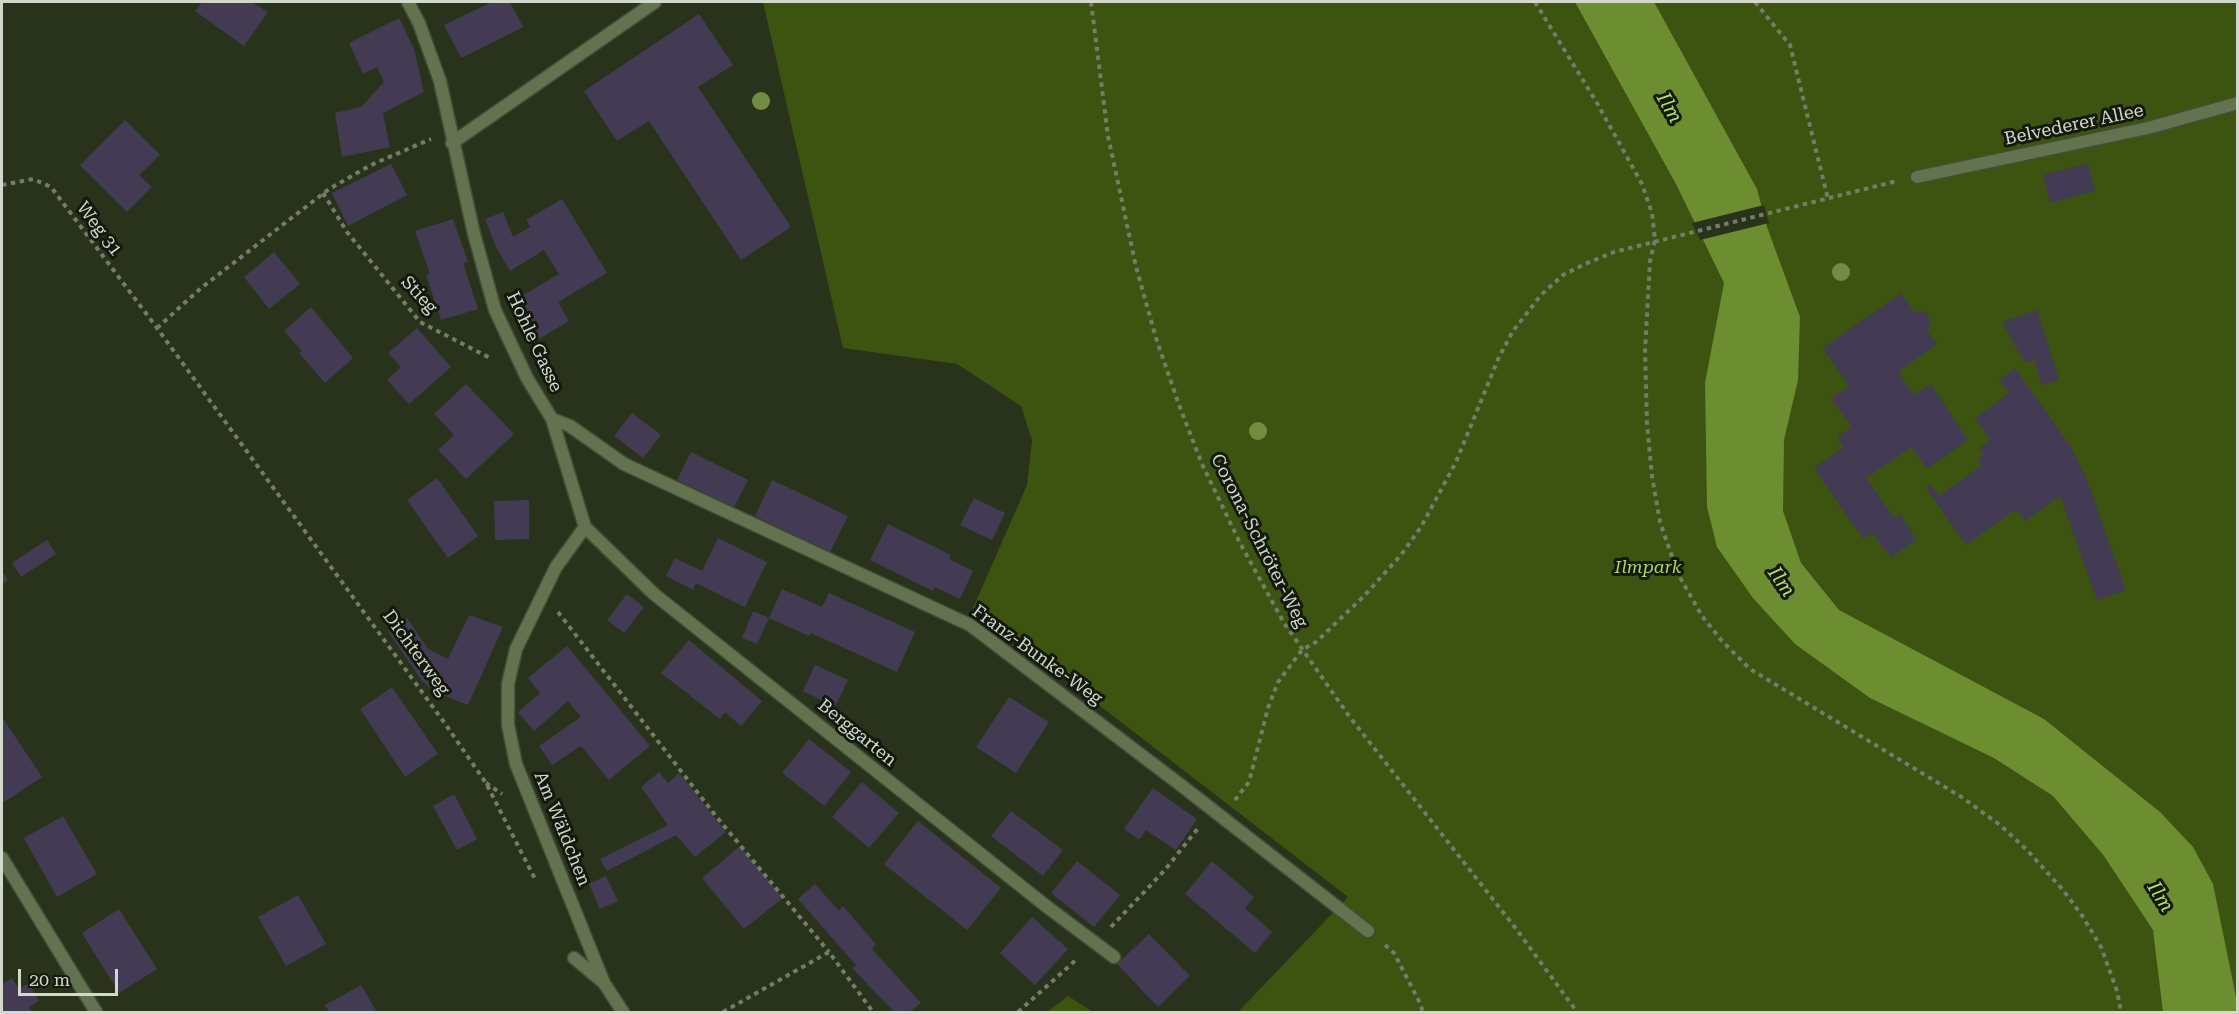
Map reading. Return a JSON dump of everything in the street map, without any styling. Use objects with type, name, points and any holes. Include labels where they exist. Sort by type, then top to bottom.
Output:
[{"type":"street","name":"Hohle Gasse","points":[[408,2],[419,23],[441,81],[452,143],[495,310],[527,378],[552,419],[585,527]]},
{"type":"street","points":[[452,143],[655,2]]},
{"type":"street","name":"Belvederer Allee","points":[[1917,177],[2148,128],[2238,102]]},
{"type":"street","name":"Franz-Bunke-Weg","points":[[552,419],[570,426],[624,464],[970,625],[1368,931]]},
{"type":"street","points":[[543,593],[556,567],[585,527]]},
{"type":"street","name":"Berggarten","points":[[585,527],[654,594],[1046,906],[1114,957]]},
{"type":"street","name":"Am Wäldchen","points":[[543,593],[516,649],[508,684],[508,725],[516,764],[604,983]]},
{"type":"street","points":[[2,858],[96,1012]]},
{"type":"street","points":[[574,958],[604,983],[622,1012]]},
{"type":"path","name":"Corona-Schröter-Weg","points":[[1091,2],[1108,136],[1136,267],[1156,338],[1202,464],[1240,543],[1284,623],[1348,716],[1517,930],[1577,1012]]},
{"type":"path","points":[[1536,2],[1597,103],[1642,184],[1652,213],[1655,240],[1650,261],[1645,351],[1647,424],[1652,476],[1660,522],[1678,574],[1702,616],[1722,641],[1750,669],[1963,798],[2000,825],[2026,849],[2063,890],[2101,947],[2109,964],[2121,1012]]},
{"type":"path","points":[[1755,2],[1790,45],[1828,199]]},
{"type":"path","points":[[157,328],[201,288],[323,193],[371,165],[450,130]]},
{"type":"path","name":"Weg 31","points":[[2,185],[33,179],[51,187],[157,328]]},
{"type":"path","points":[[1018,1012],[1095,943],[1164,871],[1213,810],[1238,799],[1249,782],[1268,708],[1278,682],[1302,650],[1316,642],[1364,596],[1401,555],[1421,526],[1456,462],[1499,357],[1513,331],[1527,311],[1563,275],[1614,252],[1655,240],[1900,181]]},
{"type":"path","name":"Stieg","points":[[323,193],[347,232],[420,322],[527,378]]},
{"type":"path","name":"Dichterweg","points":[[157,328],[486,783],[538,886]]},
{"type":"path","points":[[543,593],[715,815],[829,952],[873,1012]]},
{"type":"path","points":[[1368,931],[1394,953],[1423,1012]]},
{"type":"path","points":[[723,1012],[829,952]]},
{"type":"green space","name":"Ilmpark","points":[[763,2],[2237,2],[2237,1012],[1238,1012],[1348,897],[973,608],[1027,485],[1032,440],[1021,406],[957,364],[843,348]]},
{"type":"green space","points":[[1068,996],[1093,1012],[1047,1012]]},
{"type":"water","name":"Ilm","points":[[1575,2],[1654,2],[1757,189],[1767,227],[1800,317],[1798,380],[1784,440],[1783,511],[1801,563],[1839,610],[2044,719],[2160,812],[2193,847],[2213,884],[2237,1002],[2237,1012],[2163,1012],[2153,930],[2104,856],[2053,796],[1994,758],[1870,698],[1795,644],[1753,598],[1717,547],[1707,507],[1705,383],[1724,283],[1676,184]]},
{"type":"pier","points":[[1764,205],[1769,223],[1700,240],[1692,223]]},
{"type":"building","points":[[202,2],[252,2],[268,12],[244,46],[195,11]]},
{"type":"building","points":[[492,2],[510,2],[523,27],[461,58],[444,25]]},
{"type":"building","points":[[699,14],[733,65],[698,87],[791,227],[741,260],[649,121],[617,141],[584,91]]},
{"type":"building","points":[[399,18],[414,49],[424,92],[383,113],[390,147],[342,157],[335,113],[361,107],[384,82],[377,67],[363,74],[349,43]]},
{"type":"building","points":[[125,120],[160,155],[139,175],[152,187],[127,212],[80,165]]},
{"type":"building","points":[[2088,163],[2095,191],[2050,203],[2043,175]]},
{"type":"building","points":[[391,164],[407,195],[348,226],[332,193]]},
{"type":"building","points":[[562,199],[607,273],[558,302],[569,321],[539,339],[515,300],[559,274],[544,250],[510,271],[496,247],[485,219],[503,212],[513,237],[530,227],[526,220]]},
{"type":"building","points":[[453,219],[468,262],[463,263],[478,309],[441,320],[426,275],[430,274],[415,231]]},
{"type":"building","points":[[274,252],[300,284],[269,309],[244,277]]},
{"type":"building","points":[[1901,293],[1915,313],[1921,311],[1928,315],[1931,324],[1927,330],[1937,344],[1898,372],[1914,395],[1931,384],[1968,440],[1927,469],[1912,447],[1866,478],[1894,518],[1900,514],[1917,540],[1891,557],[1872,533],[1863,539],[1814,468],[1844,447],[1837,437],[1852,427],[1831,398],[1849,386],[1823,348]]},
{"type":"building","points":[[311,307],[353,358],[325,383],[299,353],[302,351],[284,331]]},
{"type":"building","points":[[2037,310],[2059,380],[2042,385],[2034,360],[2025,363],[2002,322]]},
{"type":"building","points":[[417,328],[451,367],[409,404],[387,380],[401,367],[388,353]]},
{"type":"building","points":[[2015,368],[2071,447],[2087,480],[2126,590],[2097,600],[2060,496],[2025,521],[2016,509],[1966,545],[1926,488],[1931,484],[1939,496],[1982,465],[1978,460],[1984,455],[1979,449],[1990,439],[1975,418],[2009,393],[1999,380]]},
{"type":"building","points":[[466,384],[514,434],[466,479],[438,450],[454,435],[434,414]]},
{"type":"building","points":[[632,413],[661,435],[643,458],[614,436]]},
{"type":"building","points":[[691,452],[748,480],[734,507],[677,480]]},
{"type":"building","points":[[437,478],[478,536],[448,558],[407,500]]},
{"type":"building","points":[[772,480],[848,516],[830,552],[755,516]]},
{"type":"building","points":[[974,498],[1005,513],[992,540],[960,525]]},
{"type":"building","points":[[529,500],[529,539],[495,540],[494,501]]},
{"type":"building","points":[[888,524],[951,555],[949,559],[973,571],[960,599],[935,587],[933,591],[870,560]]},
{"type":"building","points":[[718,538],[767,562],[745,607],[696,583],[693,590],[666,576],[675,558],[702,571]]},
{"type":"building","points":[[47,540],[56,554],[21,577],[12,563]]},
{"type":"building","points":[[2,571],[8,580],[2,585]]},
{"type":"building","points":[[782,589],[822,607],[829,593],[915,632],[897,672],[811,633],[809,636],[769,618]]},
{"type":"building","points":[[627,594],[644,607],[624,633],[607,620]]},
{"type":"building","points":[[753,611],[769,618],[757,644],[742,638]]},
{"type":"building","points":[[469,615],[503,627],[468,705],[437,693],[422,681],[388,631],[407,618],[428,649],[448,659]]},
{"type":"building","points":[[689,640],[762,701],[741,726],[725,712],[720,719],[661,673]]},
{"type":"building","points":[[567,646],[650,746],[609,780],[581,746],[552,765],[539,746],[581,717],[568,701],[534,731],[518,712],[540,693],[528,678]]},
{"type":"building","points":[[815,665],[848,680],[835,707],[803,691]]},
{"type":"building","points":[[392,687],[438,754],[405,777],[360,709]]},
{"type":"building","points":[[1009,697],[1049,722],[1016,773],[976,747]]},
{"type":"building","points":[[2,717],[42,777],[4,802],[2,798]]},
{"type":"building","points":[[809,739],[851,772],[824,806],[782,773]]},
{"type":"building","points":[[659,772],[668,783],[679,773],[726,832],[695,857],[676,835],[607,871],[600,859],[668,825],[641,787]]},
{"type":"building","points":[[862,782],[899,813],[869,848],[832,817]]},
{"type":"building","points":[[1153,788],[1197,819],[1176,850],[1146,830],[1139,840],[1124,829]]},
{"type":"building","points":[[454,794],[477,839],[457,850],[433,806]]},
{"type":"building","points":[[1011,811],[1063,850],[1043,876],[991,836]]},
{"type":"building","points":[[63,816],[97,874],[57,897],[24,838]]},
{"type":"building","points":[[918,821],[1001,888],[967,930],[884,864]]},
{"type":"building","points":[[740,846],[783,898],[744,929],[702,878]]},
{"type":"building","points":[[1077,861],[1120,895],[1094,927],[1051,893]]},
{"type":"building","points":[[1212,861],[1254,897],[1245,908],[1272,932],[1255,953],[1185,894]]},
{"type":"building","points":[[606,876],[618,901],[600,909],[589,884]]},
{"type":"building","points":[[815,884],[839,911],[843,906],[876,944],[872,949],[921,1003],[909,1012],[894,1012],[852,968],[856,965],[798,899]]},
{"type":"building","points":[[298,895],[326,944],[286,966],[258,917]]},
{"type":"building","points":[[119,909],[157,969],[119,993],[82,933]]},
{"type":"building","points":[[1032,917],[1068,949],[1035,985],[1000,953]]},
{"type":"building","points":[[1149,934],[1190,976],[1158,1007],[1117,964]]},
{"type":"building","points":[[12,978],[19,989],[29,983],[39,1001],[29,1007],[32,1012],[2,1012],[2,984]]},
{"type":"building","points":[[361,985],[377,1012],[329,1012],[325,1005]]}]
